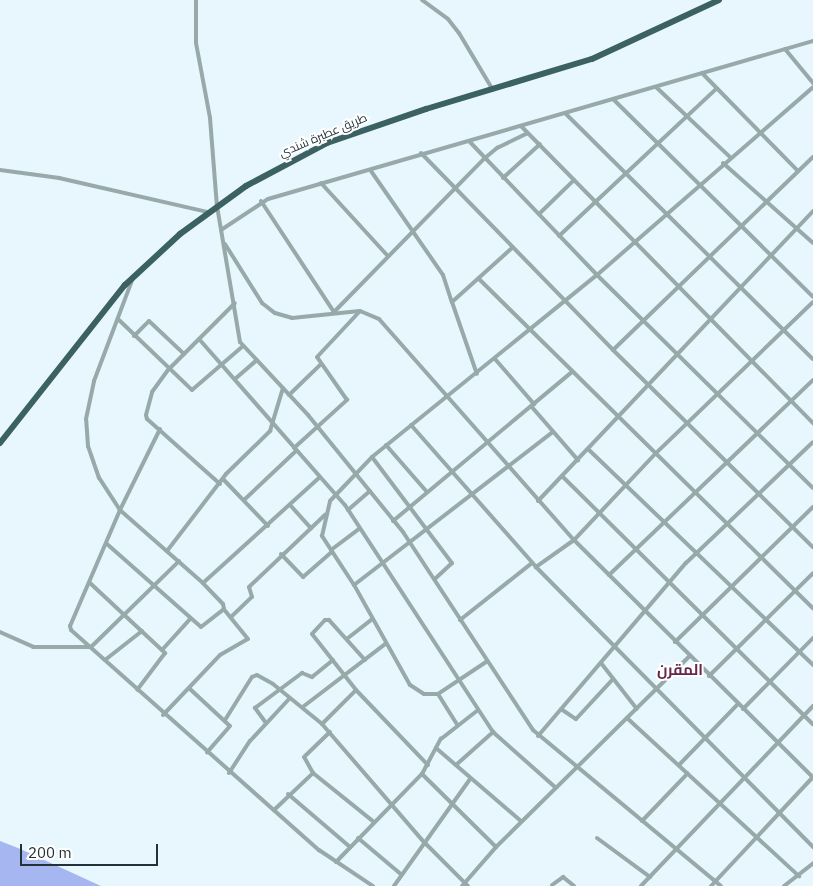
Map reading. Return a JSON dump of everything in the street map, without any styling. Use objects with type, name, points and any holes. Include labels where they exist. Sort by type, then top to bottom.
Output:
[{"type":"highway","name":"طريق عطبرة شندي","points":[[0,443],[90,326],[134,277],[208,212],[279,166],[327,143],[592,59],[719,0]]},
{"type":"street","points":[[196,0],[196,43],[210,118],[217,206],[243,346],[318,427],[394,521],[436,578],[486,662],[538,736],[720,886]]},
{"type":"street","points":[[422,0],[448,19],[493,90]]},
{"type":"street","points":[[221,230],[262,201],[321,183],[371,171],[421,153],[469,141],[813,42]]},
{"type":"street","points":[[785,49],[813,83]]},
{"type":"street","points":[[702,73],[798,171]]},
{"type":"street","points":[[656,87],[730,157]]},
{"type":"street","points":[[486,662],[438,694],[424,694],[410,685],[385,644],[354,585],[321,531],[335,493],[386,445],[477,374],[564,299],[597,275],[666,216],[730,157],[813,87]]},
{"type":"street","points":[[559,236],[622,173],[717,88]]},
{"type":"street","points":[[613,99],[813,297]]},
{"type":"street","points":[[564,113],[622,173],[710,256],[813,360]]},
{"type":"street","points":[[521,126],[813,423]]},
{"type":"street","points":[[335,313],[388,256],[414,233],[486,158],[497,148],[528,133]]},
{"type":"street","points":[[469,141],[597,275],[719,393],[813,488]]},
{"type":"street","points":[[503,178],[540,144]]},
{"type":"street","points":[[421,153],[613,350],[758,495],[813,547]]},
{"type":"street","points":[[613,350],[766,200],[813,157]]},
{"type":"street","points":[[724,163],[813,243]]},
{"type":"street","points":[[0,170],[60,178],[208,212]]},
{"type":"street","points":[[371,171],[443,275],[477,374]]},
{"type":"street","points":[[539,214],[574,180]]},
{"type":"street","points":[[321,183],[388,256]]},
{"type":"street","points":[[262,201],[335,313]]},
{"type":"street","points":[[538,500],[813,211]]},
{"type":"street","points":[[223,239],[262,303],[275,313],[292,318],[360,311],[379,319],[450,396],[508,466],[574,540],[709,676],[813,777],[756,835],[710,886]]},
{"type":"street","points":[[452,302],[512,248]]},
{"type":"street","points":[[134,277],[94,381],[86,419],[88,446],[99,478],[120,510],[203,583],[222,604],[248,639],[220,655],[164,715]]},
{"type":"street","points":[[479,279],[813,608]]},
{"type":"street","points":[[536,567],[574,540],[656,453],[813,302]]},
{"type":"street","points":[[220,484],[147,419],[146,410],[152,392],[169,369],[236,303]]},
{"type":"street","points":[[244,500],[347,400],[320,365],[317,357],[360,311]]},
{"type":"street","points":[[118,320],[192,390],[243,346]]},
{"type":"street","points":[[134,336],[149,321],[184,354]]},
{"type":"street","points":[[199,339],[348,510],[461,680],[493,732],[556,788]]},
{"type":"street","points":[[495,359],[553,432],[578,460]]},
{"type":"street","points":[[235,379],[256,361]]},
{"type":"street","points":[[289,395],[320,365]]},
{"type":"street","points":[[394,521],[572,372]]},
{"type":"street","points":[[609,575],[635,548],[813,380]]},
{"type":"street","points":[[167,551],[223,478],[274,425],[283,388]]},
{"type":"street","points":[[411,425],[470,496],[532,563],[780,811],[813,847]]},
{"type":"street","points":[[160,430],[120,510],[107,544],[70,626],[164,715],[229,773],[336,862],[373,886]]},
{"type":"street","points":[[354,585],[553,432]]},
{"type":"street","points":[[538,736],[669,581],[696,552],[813,442]]},
{"type":"street","points":[[386,445],[427,492]]},
{"type":"street","points":[[588,449],[813,665]]},
{"type":"street","points":[[372,457],[429,528],[452,562],[436,578]]},
{"type":"street","points":[[562,476],[813,724]]},
{"type":"street","points":[[223,478],[268,526]]},
{"type":"street","points":[[203,583],[291,506],[319,478]]},
{"type":"street","points":[[348,510],[370,491]]},
{"type":"street","points":[[291,506],[311,528]]},
{"type":"street","points":[[675,642],[813,507]]},
{"type":"street","points":[[231,617],[252,597],[249,587],[281,554],[326,514]]},
{"type":"street","points":[[281,554],[303,577],[360,528]]},
{"type":"street","points":[[107,544],[203,627],[224,609]]},
{"type":"street","points":[[0,632],[33,647],[91,647],[126,616],[179,562]]},
{"type":"street","points":[[460,620],[532,563]]},
{"type":"street","points":[[709,676],[813,573]]},
{"type":"street","points":[[90,583],[162,650],[165,656],[137,690]]},
{"type":"street","points":[[162,650],[191,618]]},
{"type":"street","points":[[365,660],[348,638],[327,619],[312,634],[356,690],[428,765]]},
{"type":"street","points":[[348,638],[372,620]]},
{"type":"street","points":[[105,660],[142,631]]},
{"type":"street","points":[[743,709],[813,638]]},
{"type":"street","points":[[304,706],[385,644]]},
{"type":"street","points":[[225,720],[246,682],[255,675],[280,689],[289,699],[304,706],[330,732],[424,842],[465,885],[496,846],[690,656]]},
{"type":"street","points":[[266,723],[255,710],[302,672],[312,677],[333,660]]},
{"type":"street","points":[[600,663],[637,709]]},
{"type":"street","points":[[561,709],[576,719],[613,679]]},
{"type":"street","points":[[190,689],[225,720],[229,728],[207,752]]},
{"type":"street","points":[[322,724],[356,690]]},
{"type":"street","points":[[438,694],[457,725]]},
{"type":"street","points":[[229,773],[266,723],[289,699]]},
{"type":"street","points":[[679,765],[738,704]]},
{"type":"street","points":[[642,886],[678,850],[744,776],[813,706]]},
{"type":"street","points":[[336,862],[374,822],[394,806],[422,774],[436,748],[457,725],[478,710]]},
{"type":"street","points":[[628,718],[799,876]]},
{"type":"street","points":[[330,732],[304,757],[313,773],[374,822]]},
{"type":"street","points":[[456,765],[493,732]]},
{"type":"street","points":[[436,748],[521,821]]},
{"type":"street","points":[[274,810],[288,794],[313,773]]},
{"type":"street","points":[[642,821],[688,773]]},
{"type":"street","points":[[422,774],[496,846]]},
{"type":"street","points":[[394,886],[470,779]]},
{"type":"street","points":[[288,794],[350,847]]},
{"type":"street","points":[[358,838],[402,875]]},
{"type":"street","points":[[597,838],[650,877]]},
{"type":"street","points":[[784,886],[813,863]]},
{"type":"street","points":[[552,885],[564,876],[574,886]]},
{"type":"water","points":[[0,841],[18,848],[101,886],[0,886]]},
{"type":"district","name":"المقرن","points":[[680,670]]}]
